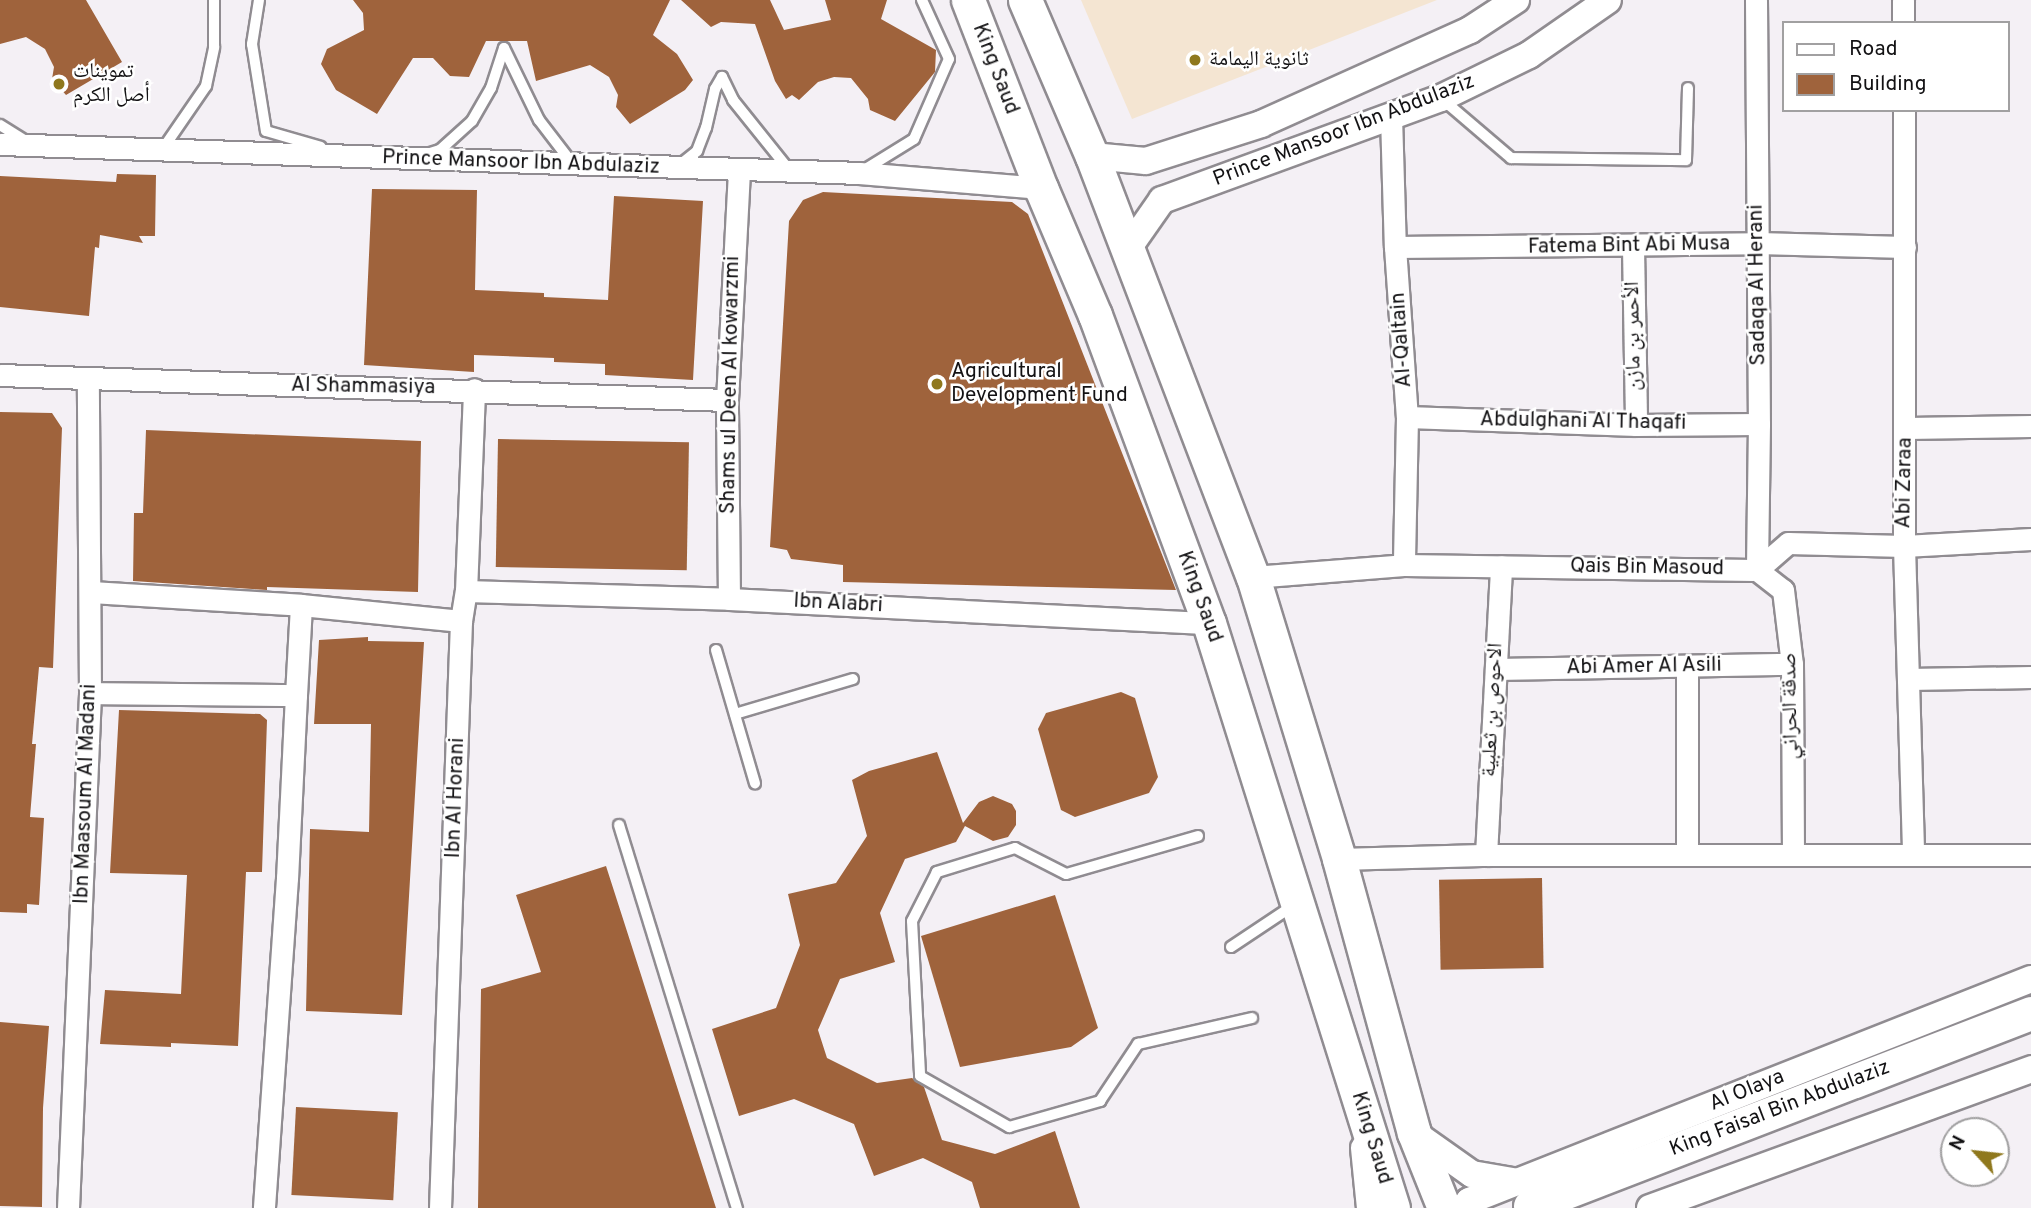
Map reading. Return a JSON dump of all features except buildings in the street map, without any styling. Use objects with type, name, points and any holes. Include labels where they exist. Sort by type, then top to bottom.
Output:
[{"type":"main road","name":"King Saud","points":[[968,0],[1041,188],[1096,315],[1209,623],[1393,1208]]},
{"type":"main road","name":"King Saud","points":[[1024,0],[1091,156],[1253,577],[1339,859],[1414,1133],[1446,1204]]},
{"type":"main road","name":"King Faisal Bin Abdulaziz","points":[[1524,1194],[2031,1013]]},
{"type":"main road","name":"King Faisal Bin Abdulaziz","points":[[1572,1208],[2031,1031]]},
{"type":"street","name":"Prince Mansoor Ibn Abdulaziz","points":[[1091,156],[1146,161],[1261,124],[1471,30],[1516,0]]},
{"type":"street","name":"Prince Mansoor Ibn Abdulaziz","points":[[1127,250],[1162,200],[1441,98],[1529,55],[1608,0]]},
{"type":"street","name":"Sadaqa Al Herani","points":[[1756,0],[1759,424],[1757,569]]},
{"type":"street","points":[[1903,0],[1903,21]]},
{"type":"street","name":"Abi Zaraa","points":[[1904,112],[1907,428],[1904,546],[1913,855]]},
{"type":"street","name":"Al-Qaltain","points":[[1391,116],[1395,247],[1407,417],[1404,565]]},
{"type":"street","points":[[1241,171],[1172,184],[1165,179],[1166,171],[1261,124]]},
{"type":"street","name":"Prince Mansoor Ibn Abdulaziz","points":[[0,144],[675,169],[859,173],[1041,188]]},
{"type":"street","name":"Shams ul Deen Al kowarzmi","points":[[729,599],[727,400],[739,171]]},
{"type":"street","name":"Fatema Bint Abi Musa","points":[[1395,247],[1633,247],[1758,243],[1905,247]]},
{"type":"street","name":"الأحمر بن مازن","points":[[1633,247],[1636,425]]},
{"type":"street","name":"Al Shammasiya","points":[[0,375],[88,380],[474,389],[727,400]]},
{"type":"street","name":"Ibn Maasoum Al Madani","points":[[68,1208],[90,693],[88,380]]},
{"type":"street","name":"Ibn Al Horani","points":[[440,1208],[461,621],[466,591],[474,389]]},
{"type":"street","name":"Abdulghani Al Thaqafi","points":[[1407,417],[1636,425],[1759,424]]},
{"type":"street","points":[[1907,428],[2031,425]]},
{"type":"street","points":[[1757,569],[1788,543],[1904,546],[2031,539]]},
{"type":"street","name":"Qais Bin Masoud","points":[[1253,577],[1404,565],[1757,569]]},
{"type":"street","name":"الاحوص بن ثعلبية","points":[[1486,855],[1501,566]]},
{"type":"street","name":"صدقة الحراني","points":[[1757,569],[1783,590],[1792,664],[1793,855]]},
{"type":"street","name":"Ibn Alabri","points":[[466,591],[729,599],[1209,623]]},
{"type":"street","points":[[91,592],[301,605],[461,621]]},
{"type":"street","points":[[264,1208],[287,878],[301,605]]},
{"type":"street","name":"Abi Amer Al Asili","points":[[1496,669],[1792,664]]},
{"type":"street","points":[[1687,666],[1687,855]]},
{"type":"street","points":[[1908,679],[2031,677]]},
{"type":"street","points":[[90,693],[296,695]]},
{"type":"street","points":[[1339,859],[1486,855],[2031,855]]},
{"type":"street","name":"Al Olaya","points":[[1446,1204],[1524,1194],[2031,979]]},
{"type":"street","points":[[1650,1208],[2031,1069]]},
{"type":"street","points":[[1357,1094],[1370,1208]]},
{"type":"street","points":[[1414,1133],[1472,1174],[1524,1194]]},
{"type":"lane","points":[[162,149],[206,86],[214,47],[214,0]]},
{"type":"lane","points":[[259,0],[252,44],[266,131],[354,157]]},
{"type":"lane","points":[[859,173],[914,139],[949,59],[922,0]]},
{"type":"lane","points":[[412,159],[440,150],[472,121],[491,88],[505,48],[539,120],[574,165]]},
{"type":"lane","points":[[675,169],[697,151],[706,128],[715,89],[722,77],[733,100],[791,172]]},
{"type":"lane","points":[[1441,98],[1511,158],[1686,160],[1688,88]]},
{"type":"lane","points":[[0,125],[31,145]]},
{"type":"lane","points":[[716,650],[755,783]]},
{"type":"lane","points":[[735,713],[853,679]]},
{"type":"lane","points":[[619,825],[737,1208]]},
{"type":"lane","points":[[1198,836],[1066,874],[1015,848],[937,872],[912,920],[920,1076],[1009,1127],[1100,1101],[1138,1044],[1252,1018]]},
{"type":"lane","points":[[1231,947],[1288,909],[1288,873]]},
{"type":"shaded area","name":"ثانوية اليمامة","points":[[1081,0],[1437,0],[1132,119]]},
{"type":"place","name":"ثانوية اليمامة","points":[[1195,60]]},
{"type":"place","name":"تموينات أصل الكرم","points":[[59,84]]},
{"type":"place","name":"Agricultural Development Fund","points":[[937,384]]}]
